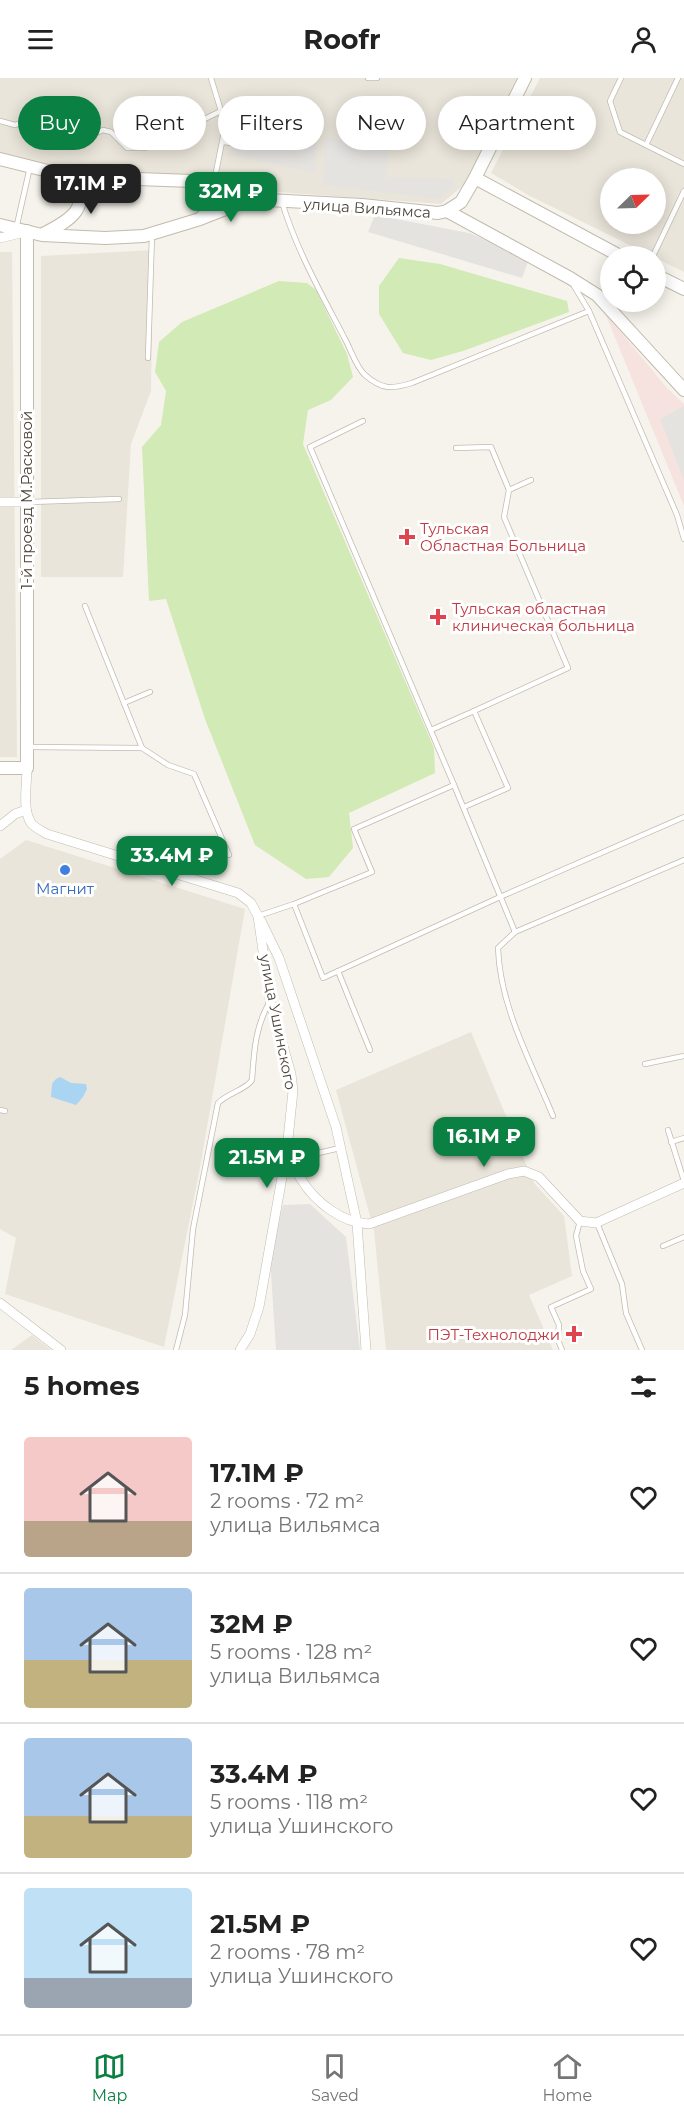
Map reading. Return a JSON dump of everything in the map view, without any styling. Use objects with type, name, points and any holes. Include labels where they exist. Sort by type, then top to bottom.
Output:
[{"type":"street","points":[[525,78],[461,202],[447,211],[597,295],[684,390]]},
{"type":"street","name":"улица Вильямса","points":[[0,159],[68,176],[192,181],[213,190],[250,199],[362,205],[438,213],[447,211]]},
{"type":"street","points":[[42,235],[72,219],[79,206],[79,193],[75,183],[68,176]]},
{"type":"street","points":[[475,178],[601,246]]},
{"type":"street","points":[[200,219],[207,212],[213,190]]},
{"type":"street","name":"улица Вильямса","points":[[0,225],[42,235],[105,238],[152,235],[250,199]]},
{"type":"street","points":[[0,238],[22,230]]},
{"type":"street","name":"1-й проезд М.Расковой","points":[[22,230],[27,768]]},
{"type":"street","points":[[666,280],[684,289]]},
{"type":"street","points":[[0,502],[26,502]]},
{"type":"street","points":[[0,768],[27,768],[26,810],[34,826],[47,834],[238,893],[251,903],[279,958],[336,1127],[357,1223],[366,1350]]},
{"type":"street","points":[[2,820],[26,810]]},
{"type":"street","name":"улица Ушинского","points":[[240,1350],[250,1334],[259,1307],[288,1149],[293,1091],[291,1074],[270,1000],[258,916]]},
{"type":"street","points":[[288,1149],[301,1180],[326,1208],[357,1223],[369,1224],[508,1174],[524,1171],[539,1177],[580,1221],[596,1223],[684,1182]]},
{"type":"street","points":[[0,1303],[61,1350]]},
{"type":"lane","points":[[212,78],[218,100]]},
{"type":"lane","points":[[368,78],[376,78]]},
{"type":"lane","points":[[621,78],[610,101],[620,132],[684,164]]},
{"type":"lane","points":[[646,146],[678,78]]},
{"type":"lane","points":[[0,122],[15,124],[37,116],[52,123],[67,142],[81,140],[104,130],[111,132],[127,148],[145,148],[218,112]]},
{"type":"lane","points":[[213,190],[221,150]]},
{"type":"lane","points":[[22,230],[30,167]]},
{"type":"lane","points":[[658,246],[684,191]]},
{"type":"lane","points":[[282,202],[286,217],[324,298],[364,374],[379,385],[393,389],[412,383],[589,311]]},
{"type":"lane","points":[[148,358],[152,235]]},
{"type":"lane","points":[[570,278],[589,311],[677,515],[684,539]]},
{"type":"lane","points":[[363,421],[310,447],[515,932]]},
{"type":"lane","points":[[431,730],[568,668],[504,517],[509,490],[491,447],[456,447]]},
{"type":"lane","points":[[509,490],[531,480]]},
{"type":"lane","points":[[26,502],[119,499]]},
{"type":"lane","points":[[85,606],[142,748]]},
{"type":"lane","points":[[124,703],[150,692]]},
{"type":"lane","points":[[464,807],[508,788],[474,711]]},
{"type":"lane","points":[[27,747],[142,748],[168,765],[194,774],[229,855]]},
{"type":"lane","points":[[258,916],[372,872],[354,829],[454,785]]},
{"type":"lane","points":[[294,904],[323,978],[500,897],[684,817]]},
{"type":"lane","points":[[553,1116],[506,1002],[499,969],[498,948],[515,932],[684,860]]},
{"type":"lane","points":[[338,971],[370,1050]]},
{"type":"lane","points":[[176,1350],[185,1315],[193,1229],[218,1103],[226,1094],[249,1085],[252,1080],[256,1035],[270,1000]]},
{"type":"lane","points":[[645,1064],[684,1056]]},
{"type":"lane","points":[[668,1130],[684,1182]]},
{"type":"lane","points":[[671,1142],[684,1138]]},
{"type":"lane","points":[[292,1159],[340,1148]]},
{"type":"lane","points":[[562,1350],[558,1340],[559,1325],[551,1306],[591,1289],[583,1271],[576,1236],[580,1221]]},
{"type":"lane","points":[[596,1223],[622,1284],[626,1313],[642,1350]]},
{"type":"lane","points":[[663,1246],[684,1237]]},
{"type":"shaded area","points":[[0,78],[517,78],[508,96],[438,96],[438,150],[481,150],[464,185],[441,204],[251,190],[199,177],[68,168],[0,152]]},
{"type":"shaded area","points":[[540,78],[684,78],[684,272],[666,263],[666,246],[631,246],[607,234],[666,234],[666,168],[600,168],[600,231],[528,195],[491,173],[503,150],[596,150],[596,96],[531,96]]},
{"type":"shaded area","points":[[325,137],[336,139],[336,150],[389,150],[386,177],[454,179],[452,188],[440,199],[323,185]]},
{"type":"shaded area","points":[[231,150],[316,150],[316,173],[230,155]]},
{"type":"shaded area","points":[[375,215],[469,233],[498,245],[528,262],[522,278],[368,232]]},
{"type":"shaded area","points":[[153,250],[151,391],[131,444],[123,577],[41,577],[41,256]]},
{"type":"shaded area","points":[[0,252],[12,252],[17,757],[0,757]]},
{"type":"shaded area","points":[[605,313],[667,388],[684,404],[684,506]]},
{"type":"shaded area","points":[[684,406],[684,480],[660,419]]},
{"type":"shaded area","points":[[26,840],[245,909],[199,1173],[164,1347],[5,1294],[16,1238],[0,1229],[0,859]]},
{"type":"shaded area","points":[[471,1032],[534,1183],[564,1216],[572,1276],[529,1295],[553,1350],[386,1350],[374,1231],[336,1090]]},
{"type":"shaded area","points":[[310,1204],[346,1237],[360,1350],[276,1350],[270,1258],[283,1205]]},
{"type":"shaded area","points":[[32,1335],[51,1350],[11,1350]]},
{"type":"green space","points":[[399,258],[440,264],[567,301],[569,312],[463,351],[431,360],[403,353],[379,314],[379,286]]},
{"type":"green space","points":[[279,281],[307,283],[316,290],[347,354],[353,377],[331,400],[308,410],[303,444],[434,748],[435,773],[349,813],[353,848],[329,877],[306,879],[255,845],[205,719],[166,599],[149,601],[142,447],[161,425],[166,391],[155,372],[159,342],[182,322]]},
{"type":"water","points":[[60,1077],[71,1083],[86,1084],[87,1089],[76,1105],[51,1097],[52,1084]]},
{"type":"place","name":"Тульская Областная Больница","points":[[407,537]]},
{"type":"place","name":"Тульская областная клиническая больница","points":[[438,617]]},
{"type":"place","name":"Магнит","points":[[65,870]]},
{"type":"place","name":"ПЭТ-Технолоджи","points":[[574,1334]]}]
